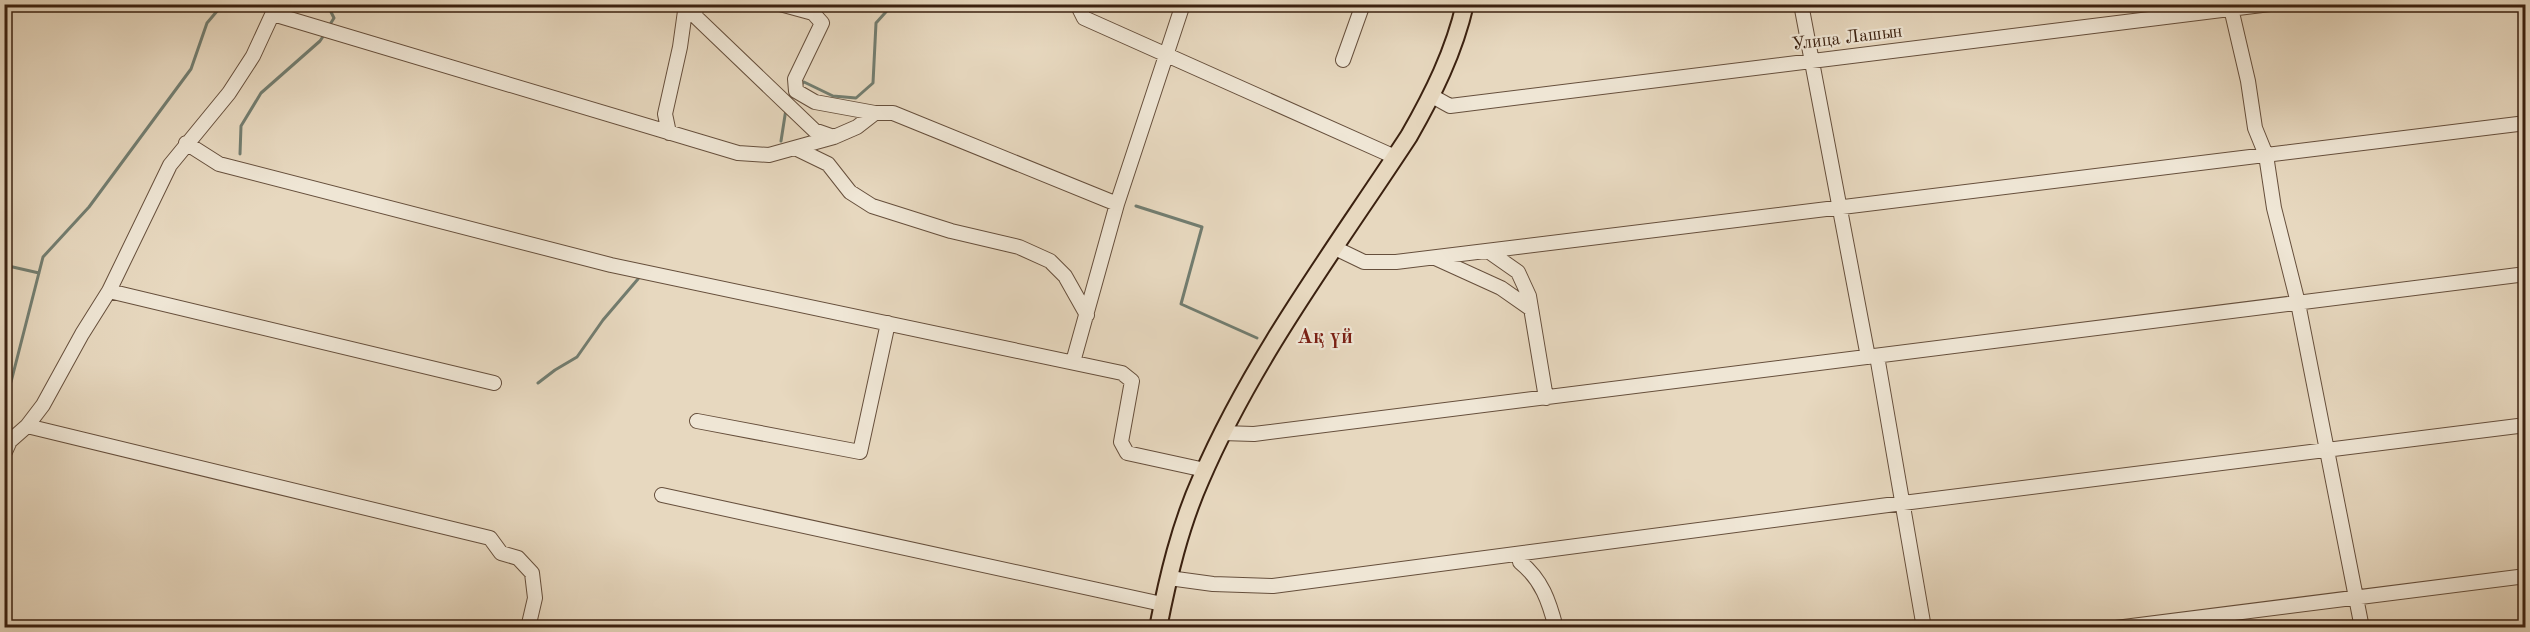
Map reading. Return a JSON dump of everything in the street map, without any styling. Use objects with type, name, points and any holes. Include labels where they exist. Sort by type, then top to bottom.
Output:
[{"type":"main road","points":[[1158,627],[1179,537],[1222,433],[1248,383],[1432,96],[1449,58],[1465,4]]},
{"type":"street","points":[[669,133],[665,114],[680,47],[686,4]]},
{"type":"street","points":[[694,4],[696,17],[814,130],[834,137]]},
{"type":"street","points":[[780,4],[813,13],[822,23],[795,79],[796,91],[814,102],[893,113],[1117,204]]},
{"type":"street","points":[[1077,4],[1084,18],[1395,157]]},
{"type":"street","points":[[1073,362],[1117,204],[1183,4]]},
{"type":"street","points":[[1343,60],[1363,4]]},
{"type":"street","points":[[1801,4],[1840,207],[1903,503],[1924,627]]},
{"type":"street","name":"Улица Лашын","points":[[1432,96],[1450,106],[2230,7],[2270,4]]},
{"type":"street","points":[[2230,7],[2248,81],[2255,128],[2266,155],[2274,208],[2298,303],[2328,450],[2354,597],[2362,627]]},
{"type":"street","points":[[4,454],[10,441],[27,426],[43,405],[82,334],[109,291],[170,165],[229,93],[253,56],[275,9],[738,153],[769,155],[834,137],[857,127],[875,112]]},
{"type":"street","points":[[1335,248],[1364,262],[1435,258],[2526,123]]},
{"type":"street","points":[[186,143],[219,164],[566,253],[1122,373],[1132,381],[1121,442],[1127,453],[1205,470]]},
{"type":"street","points":[[795,148],[828,165],[850,192],[872,206],[951,231],[1018,247],[1050,261],[1065,276],[1087,315]]},
{"type":"street","points":[[1488,251],[1518,272],[1529,296],[1546,398]]},
{"type":"street","points":[[1435,258],[1501,288],[1531,309]]},
{"type":"street","points":[[1222,433],[1254,434],[2526,274]]},
{"type":"street","points":[[109,291],[494,382]]},
{"type":"street","points":[[697,421],[860,452],[888,323]]},
{"type":"street","points":[[1169,578],[1214,584],[1273,586],[1903,503],[2526,425]]},
{"type":"street","points":[[27,426],[490,538],[501,553],[518,558],[532,573],[535,598],[528,627]]},
{"type":"street","points":[[662,495],[1162,604]]},
{"type":"street","points":[[1520,562],[1542,585],[1556,627]]},
{"type":"street","points":[[2116,627],[2526,576]]},
{"type":"waterway","points":[[11,382],[43,257],[89,207],[191,69],[207,23],[223,4]]},
{"type":"waterway","points":[[327,4],[334,18],[329,26]]},
{"type":"waterway","points":[[799,86],[804,82],[833,96],[856,98],[873,83],[876,23],[893,4]]},
{"type":"waterway","points":[[240,154],[241,126],[261,93],[324,35]]},
{"type":"waterway","points":[[781,141],[786,109]]},
{"type":"waterway","points":[[1136,206],[1202,227],[1181,304],[1257,338]]},
{"type":"waterway","points":[[4,265],[39,273]]},
{"type":"waterway","points":[[538,383],[577,357],[603,320],[638,279]]},
{"type":"district","name":"Ақ үй","points":[[1325,337]]}]
